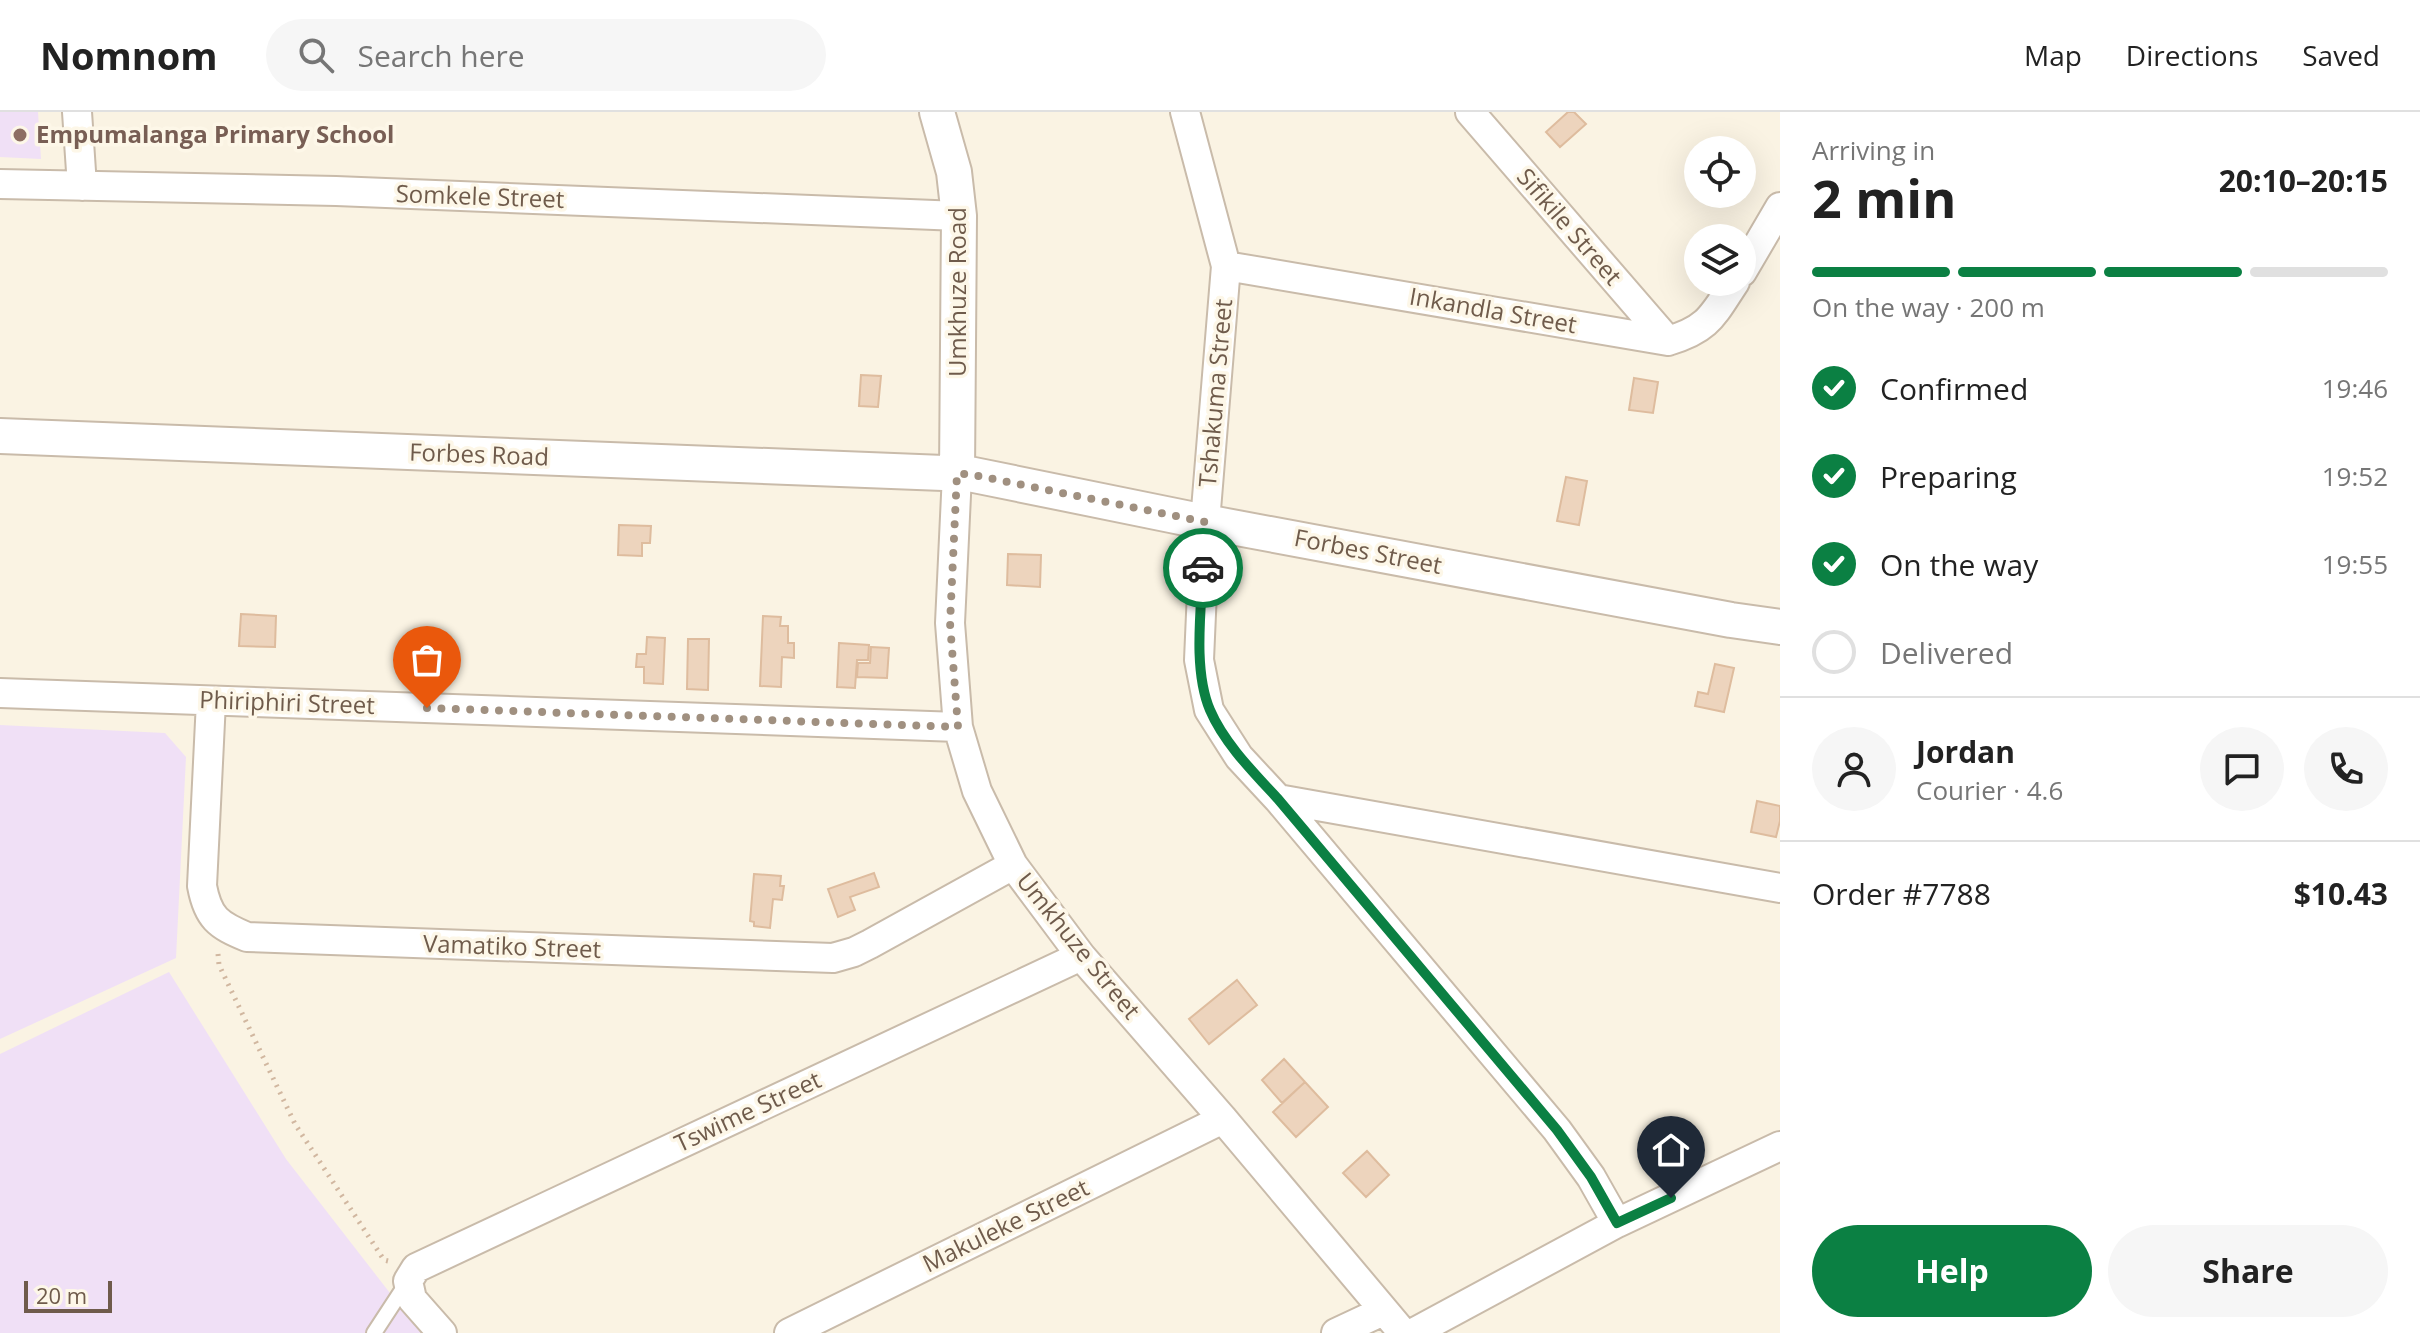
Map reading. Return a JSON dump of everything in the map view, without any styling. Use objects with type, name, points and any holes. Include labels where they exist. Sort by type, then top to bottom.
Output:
[{"type":"street","points":[[77,112],[82,186]]},
{"type":"street","name":"Umkhuze Road","points":[[937,112],[954,172],[959,216],[957,474]]},
{"type":"street","name":"Tshakuma Street","points":[[1185,112],[1226,266],[1205,522],[1199,660],[1209,710],[1239,757],[1278,799],[1557,1130],[1591,1177],[1617,1223]]},
{"type":"street","name":"Sifikile Street","points":[[1470,112],[1668,341]]},
{"type":"street","name":"Somkele Street","points":[[0,184],[336,191],[959,216]]},
{"type":"street","points":[[1756,248],[1780,207]]},
{"type":"street","name":"Inkandla Street","points":[[1226,266],[1668,341]]},
{"type":"street","points":[[1668,341],[1688,335],[1709,321],[1726,296]]},
{"type":"street","name":"Forbes Road","points":[[0,436],[957,474]]},
{"type":"street","name":"Forbes Street","points":[[957,474],[1780,627]]},
{"type":"street","name":"Umkhuze Street","points":[[957,474],[950,623],[958,727],[977,791],[1013,865],[1081,956],[1403,1333]]},
{"type":"street","name":"Phiriphiri Street","points":[[0,693],[958,727]]},
{"type":"street","points":[[211,701],[202,886],[205,901],[215,921]]},
{"type":"street","points":[[1278,799],[1780,888]]},
{"type":"street","name":"Vamatiko Street","points":[[215,921],[247,937],[833,958],[870,944],[1013,865]]},
{"type":"street","name":"Tswime Street","points":[[412,1274],[1081,956]]},
{"type":"street","name":"Makuleke Street","points":[[789,1333],[1223,1119]]},
{"type":"street","points":[[1413,1333],[1617,1223],[1780,1146]]},
{"type":"street","points":[[412,1274],[412,1299],[442,1333]]},
{"type":"street","points":[[1336,1333],[1383,1311]]},
{"type":"lane","points":[[374,1333],[412,1274]]},
{"type":"path","points":[[215,921],[219,965],[295,1124],[384,1260],[412,1274]]},
{"type":"shaded area","name":"Empumalanga Primary School","points":[[0,112],[38,112],[41,159],[0,157]]},
{"type":"shaded area","points":[[0,725],[165,733],[186,757],[176,958],[0,1039]]},
{"type":"shaded area","points":[[169,972],[286,1159],[421,1333],[0,1333],[0,1054]]},
{"type":"building","points":[[1568,112],[1574,112],[1586,124],[1560,147],[1546,132]]},
{"type":"building","points":[[861,375],[881,376],[878,407],[859,406]]},
{"type":"building","points":[[1634,378],[1658,382],[1653,413],[1629,410]]},
{"type":"building","points":[[1566,477],[1587,481],[1579,525],[1557,521]]},
{"type":"building","points":[[619,525],[651,526],[650,543],[642,543],[642,556],[618,555]]},
{"type":"building","points":[[1008,554],[1041,555],[1040,587],[1007,585]]},
{"type":"building","points":[[241,614],[276,616],[275,647],[239,646]]},
{"type":"building","points":[[763,616],[781,617],[780,626],[788,626],[788,643],[794,643],[794,658],[782,657],[781,687],[760,686]]},
{"type":"building","points":[[647,637],[665,638],[663,684],[644,683],[644,667],[636,667],[637,654],[646,654]]},
{"type":"building","points":[[688,639],[709,639],[708,690],[687,689]]},
{"type":"building","points":[[839,643],[869,645],[868,660],[857,660],[855,688],[837,687]]},
{"type":"building","points":[[871,647],[889,648],[887,678],[857,677],[858,663],[870,663]]},
{"type":"building","points":[[1715,664],[1734,668],[1724,712],[1695,706],[1698,692],[1708,694]]},
{"type":"building","points":[[1757,801],[1780,806],[1776,837],[1751,832]]},
{"type":"building","points":[[874,873],[879,887],[850,897],[855,910],[838,917],[828,889]]},
{"type":"building","points":[[754,874],[781,876],[780,886],[784,886],[782,900],[773,899],[770,928],[754,926],[754,922],[750,921]]},
{"type":"building","points":[[1237,980],[1257,1005],[1209,1044],[1189,1019]]},
{"type":"building","points":[[1284,1059],[1305,1082],[1282,1103],[1262,1080]]},
{"type":"building","points":[[1305,1082],[1328,1107],[1296,1137],[1273,1112]]},
{"type":"building","points":[[1367,1151],[1389,1175],[1366,1197],[1343,1173]]},
{"type":"way so far","points":[[427,708],[958,727],[950,623],[957,474],[1205,522],[1203,568]]},
{"type":"place","name":"Empumalanga Primary School","points":[[20,135]]},
{"type":"route","points":[[1203,568],[1199,660],[1209,710],[1239,757],[1278,799],[1557,1130],[1591,1177],[1617,1223],[1671,1198]]}]
